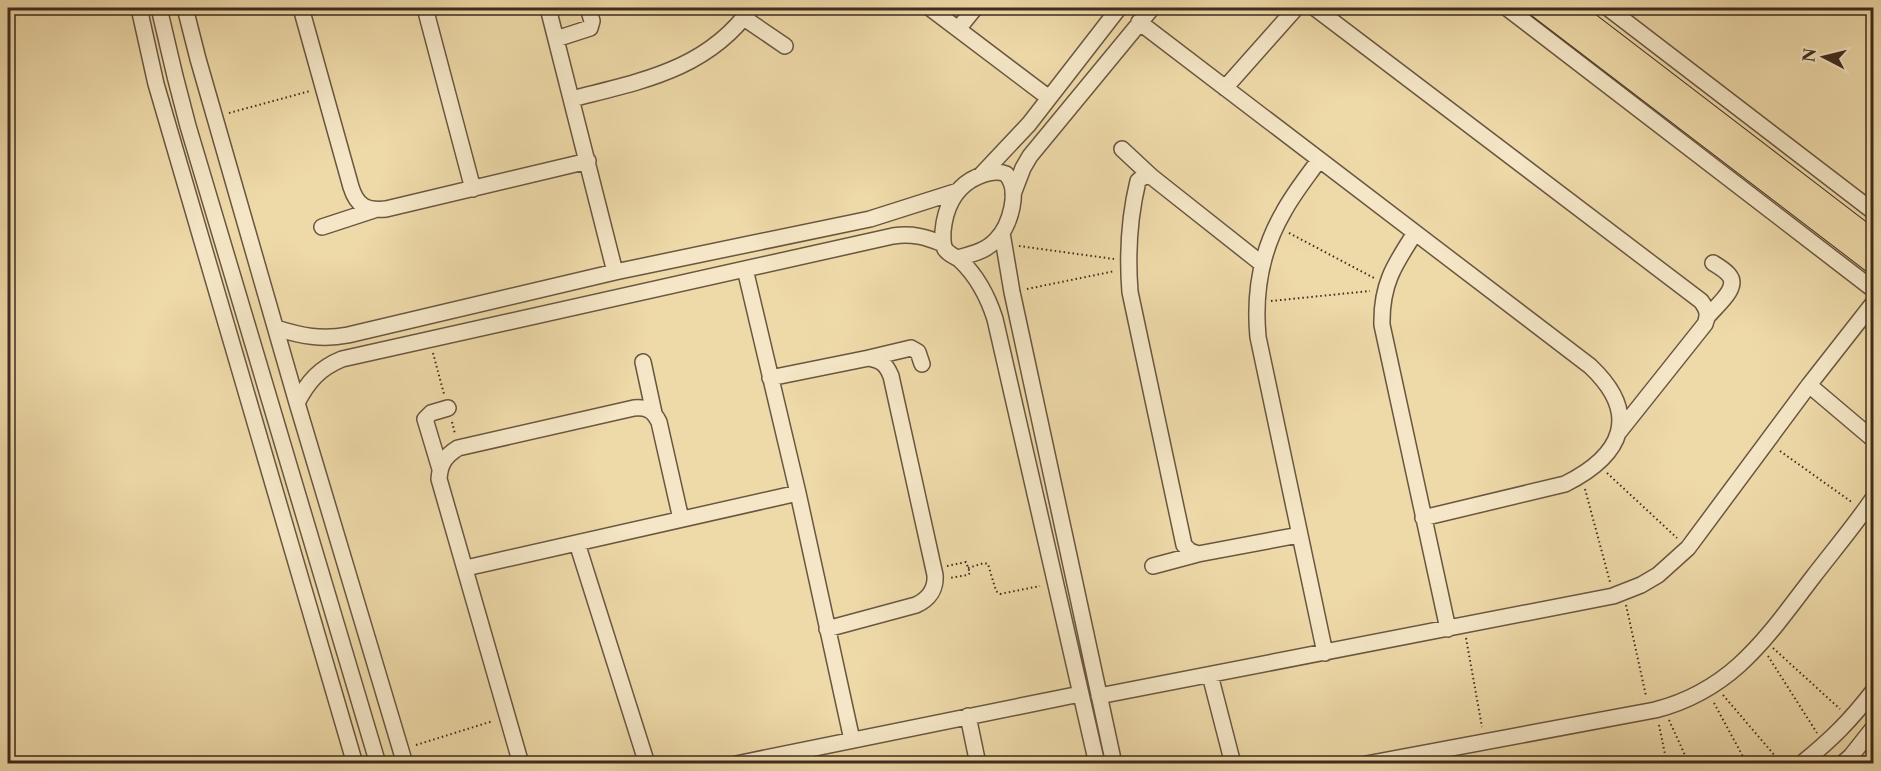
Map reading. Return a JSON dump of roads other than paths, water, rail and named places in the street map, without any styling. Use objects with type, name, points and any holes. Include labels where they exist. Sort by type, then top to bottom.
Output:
[{"type":"main road","points":[[1539,8],[1874,264]]},
{"type":"main road","points":[[1570,8],[1874,241]]},
{"type":"street","points":[[139,8],[156,84],[355,764]]},
{"type":"street","points":[[159,8],[188,126],[378,764]]},
{"type":"street","points":[[185,8],[297,403],[403,757]]},
{"type":"street","points":[[301,8],[355,198],[363,207],[374,210]]},
{"type":"street","points":[[425,8],[472,189]]},
{"type":"street","points":[[548,8],[615,272]]},
{"type":"street","points":[[556,39],[590,28],[592,25],[588,8]]},
{"type":"street","points":[[930,8],[1049,98]]},
{"type":"street","points":[[958,29],[975,8]]},
{"type":"street","points":[[980,176],[1014,142],[1119,8]]},
{"type":"street","points":[[1013,194],[1030,156],[1152,8]]},
{"type":"street","points":[[1225,88],[1296,8]]},
{"type":"street","points":[[1316,8],[1701,301],[1708,316]]},
{"type":"street","points":[[1507,8],[1874,290]]},
{"type":"street","points":[[1608,8],[1874,212]]},
{"type":"street","points":[[572,99],[654,78],[680,68],[725,37],[748,13],[784,46]]},
{"type":"street","points":[[1139,22],[1590,366],[1611,390],[1621,418],[1617,435],[1610,450],[1582,475],[1565,484],[1423,518]]},
{"type":"street","points":[[1122,149],[1152,177],[1262,264]]},
{"type":"street","points":[[1319,160],[1275,226],[1262,264],[1256,303],[1258,337],[1325,653]]},
{"type":"street","points":[[322,227],[374,210],[588,161]]},
{"type":"street","points":[[943,244],[944,217],[958,191],[965,184],[980,176],[995,172],[1006,174],[1013,185],[1010,214],[1003,239],[1012,292],[1114,764]]},
{"type":"street","points":[[1152,177],[1144,176],[1138,180],[1129,232],[1130,292],[1184,545],[1190,551],[1198,554]]},
{"type":"street","points":[[276,328],[301,336],[333,338],[615,272],[870,219],[958,191]]},
{"type":"street","points":[[1415,233],[1396,262],[1385,287],[1382,325],[1448,629]]},
{"type":"street","points":[[297,403],[305,387],[315,375],[328,365],[342,359],[904,234],[925,236],[943,244],[951,255],[958,258],[974,275],[983,288],[995,319],[1097,764]]},
{"type":"street","points":[[958,258],[1003,239]]},
{"type":"street","points":[[1617,435],[1731,289],[1732,282],[1729,275],[1713,262]]},
{"type":"street","points":[[745,269],[798,493],[852,740]]},
{"type":"street","points":[[1099,696],[1618,595],[1658,575],[1688,548],[1874,302]]},
{"type":"street","points":[[770,378],[911,348],[918,352],[922,364]]},
{"type":"street","points":[[827,628],[916,605],[930,596],[935,575],[891,376],[887,366],[879,360],[869,358]]},
{"type":"street","points":[[643,362],[681,519]]},
{"type":"street","points":[[1809,385],[1874,440]]},
{"type":"street","points":[[521,764],[439,479],[440,469],[450,453],[458,448],[634,408],[645,407],[654,413]]},
{"type":"street","points":[[440,469],[425,419],[431,413],[448,408]]},
{"type":"street","points":[[466,568],[798,493]]},
{"type":"street","points":[[1366,764],[1656,709],[1693,697],[1711,688],[1731,673],[1762,641],[1874,497]]},
{"type":"street","points":[[1153,567],[1198,554],[1299,535]]},
{"type":"street","points":[[577,543],[647,764]]},
{"type":"street","points":[[1210,675],[1233,764]]},
{"type":"street","points":[[1801,764],[1851,720],[1874,690]]},
{"type":"street","points":[[736,764],[1080,694]]},
{"type":"street","points":[[968,716],[978,764]]},
{"type":"street","points":[[1842,764],[1874,728]]}]
